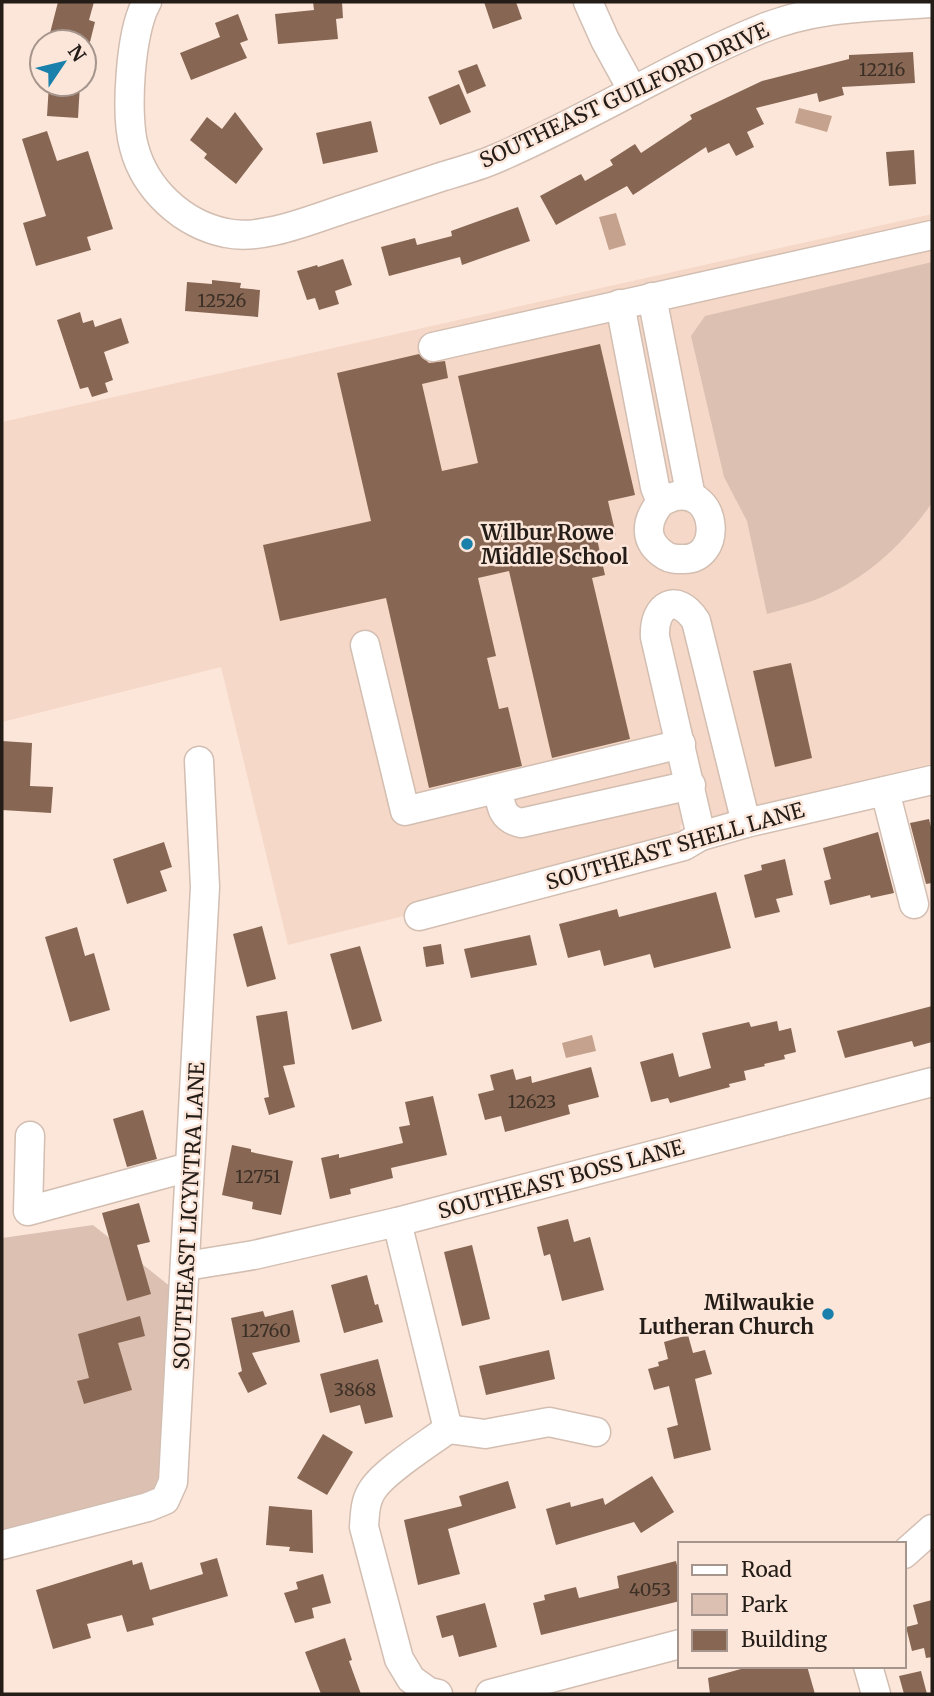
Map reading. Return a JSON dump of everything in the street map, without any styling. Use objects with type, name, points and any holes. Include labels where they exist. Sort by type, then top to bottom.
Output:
[{"type":"street","name":"SOUTHEAST GUILFORD DRIVE","points":[[147,2],[135,35],[129,117],[135,153],[150,181],[168,204],[205,226],[227,233],[246,234],[288,227],[493,160],[723,46],[799,15],[829,9],[932,3]]},
{"type":"street","points":[[588,2],[633,91]]},
{"type":"street","points":[[433,347],[932,235]]},
{"type":"street","points":[[652,297],[691,497]]},
{"type":"street","points":[[620,304],[655,487],[661,502]]},
{"type":"street","points":[[677,495],[691,497],[704,505],[712,520],[710,540],[701,552],[688,559],[670,558],[655,548],[648,532],[651,514],[661,502],[677,495]]},
{"type":"street","points":[[701,836],[655,627],[657,616],[663,608],[672,604],[681,604],[696,621],[746,823]]},
{"type":"street","points":[[365,645],[405,811],[681,744]]},
{"type":"street","name":"SOUTHEAST LICYNTRA LANE","points":[[2,1545],[148,1507],[165,1500],[173,1482],[205,887],[200,761]]},
{"type":"street","name":"SOUTHEAST SHELL LANE","points":[[419,916],[684,846],[701,836],[746,823],[932,780]]},
{"type":"street","points":[[498,789],[501,810],[512,821],[521,823],[691,785]]},
{"type":"street","points":[[885,791],[914,904]]},
{"type":"street","name":"SOUTHEAST BOSS LANE","points":[[186,1266],[254,1255],[397,1222],[932,1082]]},
{"type":"street","points":[[30,1136],[28,1211],[190,1167]]},
{"type":"street","points":[[397,1222],[448,1429]]},
{"type":"street","points":[[439,1694],[429,1692],[411,1679],[399,1659],[364,1527],[365,1508],[371,1490],[383,1477],[448,1429],[485,1434],[549,1422],[596,1432]]},
{"type":"street","points":[[906,1552],[932,1529]]},
{"type":"street","points":[[490,1694],[678,1645]]},
{"type":"street","points":[[869,1668],[876,1694]]},
{"type":"shaded area","points":[[799,108],[832,116],[827,132],[795,123]]},
{"type":"shaded area","points":[[616,213],[626,245],[609,250],[599,217]]},
{"type":"shaded area","name":"Wilbur Rowe Middle School","points":[[932,214],[932,764],[680,825],[683,841],[507,890],[288,945],[221,667],[2,722],[2,422]]},
{"type":"shaded area","points":[[592,1035],[596,1051],[566,1058],[562,1043]]},
{"type":"green space","points":[[932,262],[932,503],[896,546],[869,570],[820,598],[767,614],[747,521],[724,477],[691,336],[705,316]]},
{"type":"green space","points":[[93,1225],[171,1287],[164,1472],[151,1494],[2,1534],[2,1238]]},
{"type":"building","points":[[58,2],[94,2],[89,20],[95,22],[94,28],[51,28]]},
{"type":"building","points":[[313,2],[342,2],[343,18],[336,19],[338,39],[278,44],[275,14],[314,10]]},
{"type":"building","points":[[484,2],[516,2],[522,19],[493,29]]},
{"type":"building","points":[[238,14],[248,40],[240,43],[247,58],[191,80],[180,53],[220,37],[215,23]]},
{"type":"building","points":[[913,52],[915,83],[842,87],[844,95],[819,102],[817,93],[756,108],[764,124],[747,132],[754,147],[736,156],[729,143],[708,153],[706,147],[633,195],[627,186],[556,225],[540,196],[581,174],[585,181],[613,165],[610,160],[635,144],[641,153],[692,119],[690,115],[762,81],[849,59],[849,55]]},
{"type":"building","points":[[477,64],[486,86],[467,94],[458,71]]},
{"type":"building","points":[[459,84],[471,112],[440,125],[428,97]]},
{"type":"building","points":[[48,98],[79,98],[78,118],[47,116]]},
{"type":"building","points":[[235,112],[263,149],[236,184],[204,158],[207,154],[190,140],[207,117],[222,129]]},
{"type":"building","points":[[371,121],[378,152],[323,164],[316,133]]},
{"type":"building","points":[[47,131],[57,161],[88,151],[113,229],[87,237],[91,250],[36,266],[23,223],[46,216],[22,139]]},
{"type":"building","points":[[914,150],[916,184],[889,186],[886,152]]},
{"type":"building","points":[[518,207],[530,241],[462,265],[460,257],[389,276],[381,247],[415,238],[417,245],[452,236],[451,231]]},
{"type":"building","points":[[343,259],[352,285],[335,291],[339,304],[319,310],[315,298],[307,300],[297,271]]},
{"type":"building","points":[[212,280],[241,283],[240,288],[260,290],[258,317],[185,311],[187,282],[212,284]]},
{"type":"building","points":[[80,312],[83,323],[93,320],[95,327],[121,318],[129,343],[104,352],[113,380],[105,383],[108,392],[92,397],[88,387],[80,389],[57,320]]},
{"type":"building","points":[[600,344],[635,495],[608,501],[616,535],[597,539],[605,575],[592,578],[630,739],[552,758],[509,571],[478,578],[496,656],[487,658],[499,709],[508,707],[522,766],[429,788],[386,598],[280,621],[263,545],[371,521],[337,373],[419,354],[429,363],[445,361],[448,378],[422,384],[442,471],[478,463],[458,376]]},
{"type":"building","points":[[791,663],[812,758],[775,767],[753,671]]},
{"type":"building","points":[[2,741],[32,743],[30,786],[53,787],[51,813],[2,810]]},
{"type":"building","points":[[929,819],[932,831],[932,883],[926,884],[910,823]]},
{"type":"building","points":[[878,832],[894,893],[871,898],[870,895],[830,905],[824,881],[831,879],[823,848]]},
{"type":"building","points":[[164,842],[172,867],[160,871],[167,891],[127,904],[113,859]]},
{"type":"building","points":[[785,859],[793,895],[776,899],[780,912],[755,918],[744,875],[762,870],[761,865]]},
{"type":"building","points":[[716,892],[731,948],[654,968],[650,954],[604,966],[600,950],[568,958],[559,924],[617,909],[619,917]]},
{"type":"building","points":[[262,926],[276,979],[247,987],[233,934]]},
{"type":"building","points":[[77,927],[85,956],[94,953],[110,1010],[70,1022],[45,937]]},
{"type":"building","points":[[530,935],[537,965],[471,978],[464,949]]},
{"type":"building","points":[[441,944],[444,964],[426,967],[423,947]]},
{"type":"building","points":[[360,946],[382,1021],[352,1030],[330,954]]},
{"type":"building","points":[[932,1006],[932,1042],[914,1047],[912,1041],[845,1058],[837,1031]]},
{"type":"building","points":[[287,1011],[295,1064],[283,1066],[295,1107],[269,1115],[264,1098],[269,1097],[256,1016]]},
{"type":"building","points":[[777,1021],[779,1031],[791,1028],[796,1052],[784,1055],[785,1059],[744,1071],[746,1080],[729,1084],[730,1087],[670,1103],[668,1098],[651,1102],[640,1062],[673,1053],[679,1077],[711,1068],[702,1033],[749,1022],[751,1027]]},
{"type":"building","points":[[591,1067],[599,1097],[568,1105],[570,1114],[505,1132],[501,1116],[485,1120],[478,1094],[494,1090],[490,1075],[513,1069],[516,1080],[531,1076],[532,1083]]},
{"type":"building","points":[[433,1096],[447,1155],[391,1168],[393,1178],[350,1189],[351,1194],[330,1199],[321,1158],[339,1154],[339,1158],[403,1143],[399,1127],[410,1125],[405,1102]]},
{"type":"building","points":[[143,1110],[157,1159],[127,1167],[113,1119]]},
{"type":"building","points":[[232,1145],[293,1161],[281,1215],[252,1209],[253,1202],[222,1195]]},
{"type":"building","points":[[139,1203],[150,1242],[137,1245],[151,1294],[127,1301],[102,1213]]},
{"type":"building","points":[[568,1219],[574,1242],[590,1237],[604,1290],[562,1301],[550,1254],[544,1256],[537,1227]]},
{"type":"building","points":[[472,1245],[490,1319],[462,1326],[444,1252]]},
{"type":"building","points":[[367,1275],[383,1322],[344,1333],[331,1285]]},
{"type":"building","points":[[293,1310],[300,1342],[252,1353],[267,1384],[248,1393],[238,1373],[242,1371],[231,1318],[263,1311],[265,1317]]},
{"type":"building","points":[[140,1316],[145,1336],[118,1343],[132,1390],[84,1404],[77,1381],[89,1378],[78,1334]]},
{"type":"building","points":[[688,1335],[693,1353],[705,1350],[712,1374],[695,1379],[711,1450],[674,1459],[667,1428],[678,1425],[669,1386],[654,1390],[648,1369],[659,1366],[658,1362],[668,1359],[664,1342]]},
{"type":"building","points":[[549,1350],[555,1379],[486,1395],[479,1366]]},
{"type":"building","points":[[378,1359],[393,1417],[365,1424],[360,1405],[330,1413],[320,1374]]},
{"type":"building","points":[[323,1434],[353,1452],[327,1495],[297,1478]]},
{"type":"building","points":[[652,1476],[674,1512],[641,1533],[634,1522],[556,1545],[546,1509],[570,1502],[571,1507],[603,1498],[605,1505]]},
{"type":"building","points":[[508,1481],[516,1508],[448,1529],[460,1574],[418,1585],[404,1520],[462,1506],[459,1496]]},
{"type":"building","points":[[269,1506],[312,1510],[313,1553],[266,1545]]},
{"type":"building","points":[[217,1558],[228,1596],[152,1618],[154,1625],[127,1632],[122,1615],[87,1624],[91,1638],[53,1649],[36,1590],[132,1560],[133,1565],[142,1562],[150,1590],[203,1574],[200,1563]]},
{"type":"building","points":[[676,1561],[678,1601],[541,1635],[533,1603],[545,1600],[544,1595],[576,1587],[579,1598],[619,1588],[617,1576]]},
{"type":"building","points":[[323,1574],[331,1603],[312,1608],[314,1618],[295,1623],[284,1593],[298,1589],[296,1582]]},
{"type":"building","points":[[932,1600],[932,1657],[926,1658],[924,1648],[912,1651],[906,1627],[918,1624],[913,1605]]},
{"type":"building","points":[[485,1603],[497,1647],[459,1657],[453,1635],[442,1638],[436,1616]]},
{"type":"building","points":[[345,1638],[352,1660],[349,1661],[361,1694],[321,1694],[305,1652]]},
{"type":"building","points":[[745,1668],[808,1668],[815,1694],[710,1694],[708,1678]]},
{"type":"building","points":[[921,1671],[927,1694],[904,1694],[899,1676]]},
{"type":"place","name":"Wilbur Rowe Middle School","points":[[467,544]]},
{"type":"place","name":"Milwaukie Lutheran Church","points":[[828,1314]]}]
